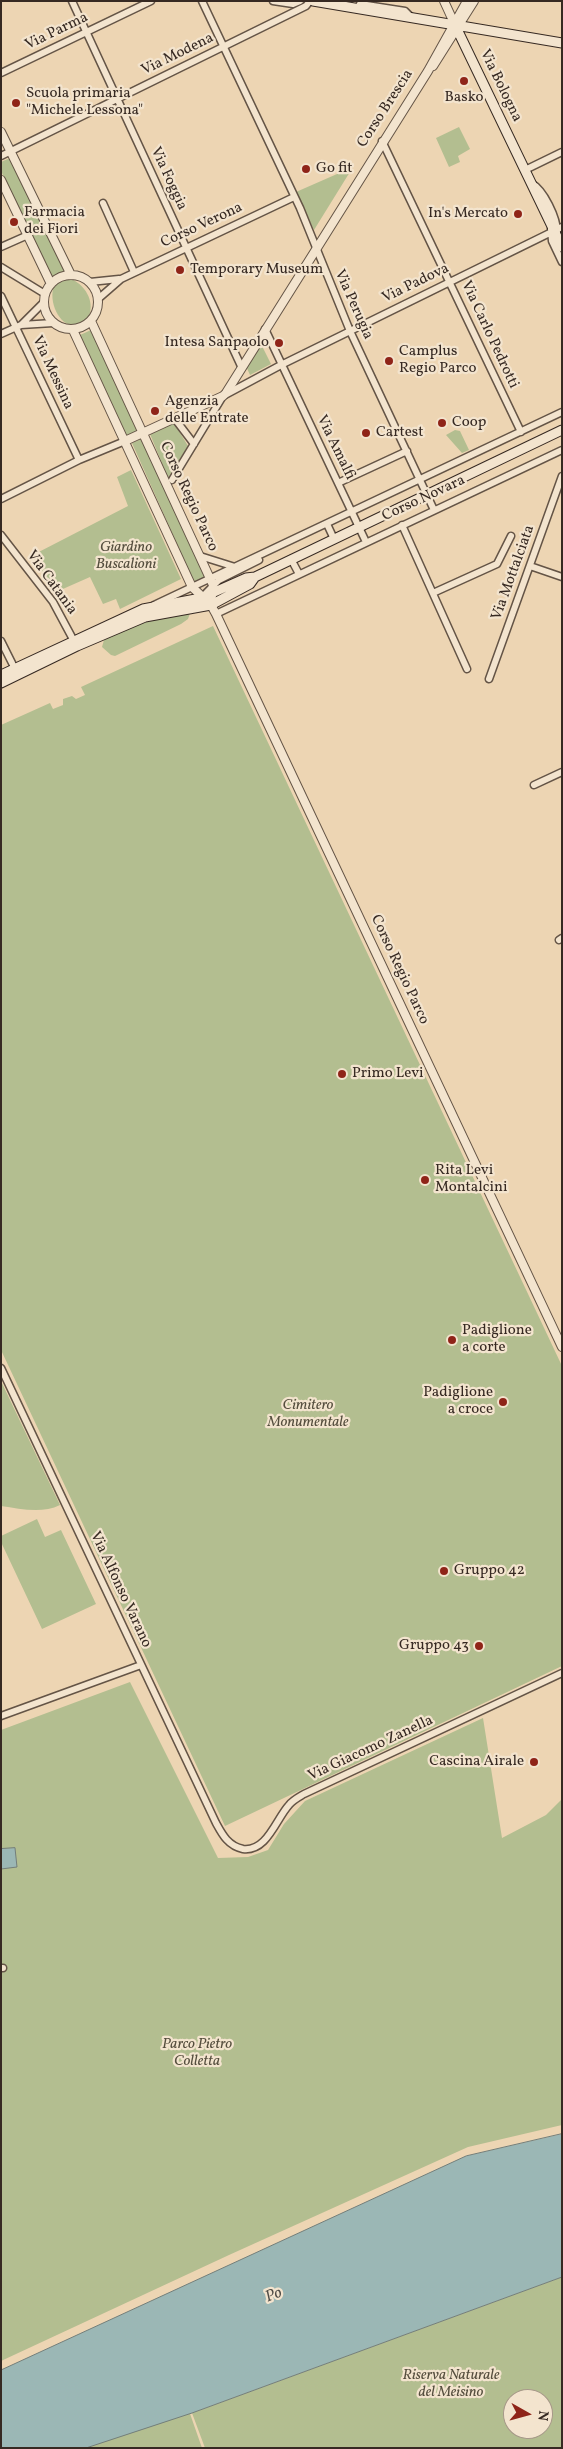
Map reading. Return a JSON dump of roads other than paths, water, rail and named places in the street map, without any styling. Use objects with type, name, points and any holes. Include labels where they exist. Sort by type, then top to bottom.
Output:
[{"type":"main road","points":[[311,1],[562,44]]},
{"type":"main road","name":"Via Bologna","points":[[456,26],[562,247]]},
{"type":"main road","name":"Corso Novara","points":[[1,683],[16,672],[143,609],[201,598],[213,585],[255,577],[562,430]]},
{"type":"main road","name":"Corso Novara","points":[[76,643],[145,617],[212,605],[250,584],[255,577]]},
{"type":"main road","name":"Corso Novara","points":[[1,675],[16,672]]},
{"type":"street","name":"Via Foggia","points":[[72,1],[242,366]]},
{"type":"street","name":"Via Parma","points":[[1,73],[151,1]]},
{"type":"street","name":"Via Perugia","points":[[202,1],[222,48],[294,196],[350,331],[434,510]]},
{"type":"street","points":[[273,1],[290,4],[300,1]]},
{"type":"street","name":"Via Modena","points":[[1,156],[306,6],[311,1]]},
{"type":"street","name":"Via Bologna","points":[[444,1],[456,26]]},
{"type":"street","name":"Corso Brescia","points":[[223,396],[382,141],[428,71],[441,55],[467,1]]},
{"type":"street","name":"Corso Brescia","points":[[456,26],[474,1]]},
{"type":"street","points":[[1,132],[71,275]]},
{"type":"street","name":"Via Carlo Pedrotti","points":[[382,141],[521,432]]},
{"type":"street","points":[[525,170],[562,152]]},
{"type":"street","points":[[1,180],[51,284]]},
{"type":"street","name":"Corso Verona","points":[[90,282],[121,278],[294,196]]},
{"type":"street","points":[[103,203],[134,272]]},
{"type":"street","name":"Via Bologna","points":[[555,230],[552,241],[562,262]]},
{"type":"street","name":"Via Padova","points":[[223,396],[281,365],[555,230]]},
{"type":"street","points":[[1,247],[28,234]]},
{"type":"street","points":[[1,267],[45,298]]},
{"type":"street","points":[[1,334],[19,326],[53,323],[73,330],[82,327],[91,321],[98,307],[98,299],[90,282],[71,275],[59,278],[51,284],[45,298],[19,326]]},
{"type":"street","name":"Corso Verona","points":[[98,299],[121,278]]},
{"type":"street","name":"Via Messina","points":[[1,296],[19,326],[80,460]]},
{"type":"street","points":[[45,298],[45,310],[53,323]]},
{"type":"street","name":"Corso Regio Parco","points":[[91,321],[213,585]]},
{"type":"street","name":"Via Amalfi","points":[[265,329],[366,542]]},
{"type":"street","points":[[73,330],[192,587],[201,598],[212,605],[213,585],[260,560],[276,548]]},
{"type":"street","points":[[1,499],[80,460],[223,396]]},
{"type":"street","points":[[172,480],[223,396]]},
{"type":"street","name":"Corso Novara","points":[[143,609],[192,587],[213,585],[235,568],[562,412]]},
{"type":"street","points":[[175,419],[194,444]]},
{"type":"street","name":"Corso Novara","points":[[216,614],[562,450]]},
{"type":"street","points":[[338,483],[407,451]]},
{"type":"street","name":"Via Mottalciata","points":[[489,679],[562,476]]},
{"type":"street","points":[[327,524],[334,539]]},
{"type":"street","points":[[402,525],[467,669]]},
{"type":"street","name":"Via Catania","points":[[1,535],[53,602],[76,643]]},
{"type":"street","points":[[433,593],[497,564],[511,536]]},
{"type":"street","points":[[200,556],[235,568]]},
{"type":"street","points":[[292,559],[299,574]]},
{"type":"street","points":[[530,566],[562,576]]},
{"type":"street","name":"Corso Regio Parco","points":[[212,605],[562,1347]]},
{"type":"street","points":[[1,640],[16,672]]},
{"type":"street","points":[[534,785],[562,772]]},
{"type":"street","name":"Via Alfonso Varano","points":[[1,1368],[216,1822]]},
{"type":"street","points":[[1,1716],[141,1665]]},
{"type":"street","name":"Via Giacomo Zanella","points":[[216,1822],[223,1836],[233,1846],[246,1849],[253,1848],[264,1842],[286,1808],[300,1796],[562,1673]]},
{"type":"water","points":[[15,1848],[17,1867],[1,1869],[1,1849]]},
{"type":"water","name":"Po","points":[[562,2134],[562,2277],[192,2413],[86,2448],[1,2448],[1,2370],[466,2156]]},
{"type":"place","name":"Basko","points":[[464,81]]},
{"type":"place","name":"Scuola primaria \"Michele Lessona\"","points":[[16,103]]},
{"type":"place","name":"Go fit","points":[[306,169]]},
{"type":"place","name":"In's Mercato","points":[[518,214]]},
{"type":"place","name":"Farmacia dei Fiori","points":[[14,222]]},
{"type":"place","name":"Temporary Museum","points":[[180,270]]},
{"type":"place","name":"Intesa Sanpaolo","points":[[279,343]]},
{"type":"place","name":"Camplus Regio Parco","points":[[389,361]]},
{"type":"place","name":"Agenzia delle Entrate","points":[[155,411]]},
{"type":"place","name":"Coop","points":[[442,423]]},
{"type":"place","name":"Cartest","points":[[366,433]]},
{"type":"place","name":"Primo Levi","points":[[342,1074]]},
{"type":"place","name":"Rita Levi Montalcini","points":[[425,1180]]},
{"type":"place","name":"Padiglione a corte","points":[[452,1340]]},
{"type":"place","name":"Padiglione a croce","points":[[503,1402]]},
{"type":"place","name":"Gruppo 42","points":[[444,1571]]},
{"type":"place","name":"Gruppo 43","points":[[479,1646]]},
{"type":"place","name":"Cascina Airale","points":[[534,1762]]},
{"type":"park label","name":"Giardino Buscalioni","points":[[126,556]]},
{"type":"park label","name":"Cimitero Monumentale","points":[[308,1414]]},
{"type":"park label","name":"Parco Pietro Colletta","points":[[197,2054]]},
{"type":"park label","name":"Riserva Naturale del Meisino","points":[[451,2384]]}]
